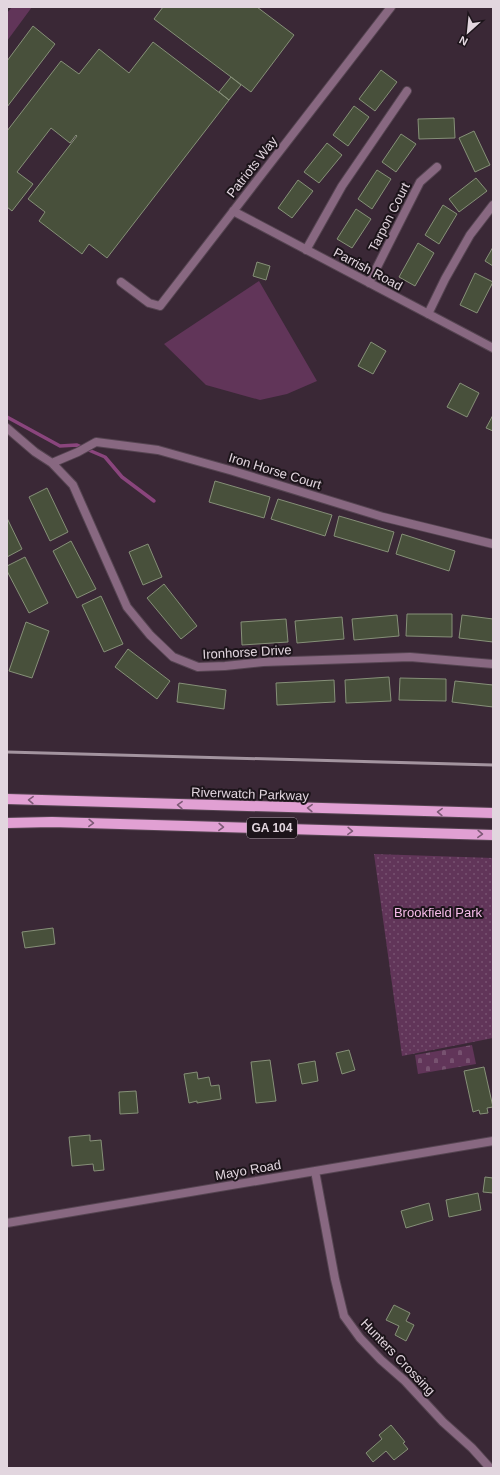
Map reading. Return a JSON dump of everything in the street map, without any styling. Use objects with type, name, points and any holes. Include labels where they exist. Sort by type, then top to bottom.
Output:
[{"type":"main road","name":"Riverwatch Parkway","points":[[7,799],[493,813]]},
{"type":"main road","name":"GA 104","points":[[7,823],[52,822],[493,835]]},
{"type":"street","name":"Patriots Way","points":[[121,282],[149,303],[160,306],[391,7]]},
{"type":"street","points":[[306,250],[342,186],[406,92]]},
{"type":"street","name":"Tarpon Court","points":[[369,283],[420,182],[437,167]]},
{"type":"street","points":[[428,314],[445,279],[470,235],[493,205]]},
{"type":"street","name":"Parrish Road","points":[[233,211],[428,314],[492,345]]},
{"type":"street","name":"Ironhorse Drive","points":[[7,428],[52,463],[73,485],[127,607],[150,635],[173,657],[198,667],[263,662],[410,657],[493,664]]},
{"type":"street","name":"Iron Horse Court","points":[[52,463],[78,452],[96,442],[158,450],[233,471],[383,517],[493,544]]},
{"type":"street","name":"Mayo Road","points":[[7,1223],[493,1141]]},
{"type":"street","name":"Hunters Crossing","points":[[315,1170],[335,1279],[344,1316],[360,1338],[381,1360],[409,1385],[443,1422],[480,1456],[490,1468]]},
{"type":"green space","points":[[12,7],[32,7],[7,41],[7,13]]},
{"type":"green space","points":[[259,281],[317,381],[287,394],[260,400],[206,385],[164,344]]},
{"type":"green space","name":"Brookfield Park","points":[[374,854],[493,858],[493,1038],[402,1056]]},
{"type":"green space","points":[[472,1045],[476,1064],[418,1074],[415,1055]]},
{"type":"building","points":[[163,7],[257,7],[294,35],[251,92],[154,19]]},
{"type":"building","points":[[33,26],[55,44],[7,107],[7,61]]},
{"type":"building","points":[[153,42],[229,100],[107,258],[89,244],[82,254],[39,221],[45,212],[28,199],[77,136],[76,135],[70,143],[51,128],[17,172],[33,184],[12,211],[7,207],[7,131],[61,61],[79,74],[99,49],[129,73]]},
{"type":"building","points":[[381,70],[397,82],[375,111],[359,99]]},
{"type":"building","points":[[231,77],[241,85],[229,100],[219,92]]},
{"type":"building","points":[[354,106],[369,117],[348,146],[333,135]]},
{"type":"building","points":[[454,118],[455,138],[419,139],[418,119]]},
{"type":"building","points":[[474,131],[490,165],[475,172],[459,138]]},
{"type":"building","points":[[401,134],[416,144],[396,172],[382,162]]},
{"type":"building","points":[[327,143],[342,155],[319,183],[304,172]]},
{"type":"building","points":[[377,170],[391,179],[372,209],[358,199]]},
{"type":"building","points":[[476,178],[487,191],[459,212],[449,199]]},
{"type":"building","points":[[298,180],[313,191],[292,218],[278,208]]},
{"type":"building","points":[[443,205],[457,214],[439,244],[425,235]]},
{"type":"building","points":[[356,209],[371,219],[352,248],[337,239]]},
{"type":"building","points":[[418,243],[434,253],[415,286],[399,277]]},
{"type":"building","points":[[493,247],[493,266],[485,261]]},
{"type":"building","points":[[257,262],[270,266],[266,280],[253,276]]},
{"type":"building","points":[[475,273],[493,282],[477,313],[460,305]]},
{"type":"building","points":[[371,342],[386,351],[373,374],[358,366]]},
{"type":"building","points":[[460,383],[479,393],[467,417],[447,407]]},
{"type":"building","points":[[493,415],[493,431],[486,428]]},
{"type":"building","points":[[215,481],[270,497],[264,518],[209,502]]},
{"type":"building","points":[[47,488],[68,532],[50,541],[29,497]]},
{"type":"building","points":[[278,499],[332,515],[325,536],[271,519]]},
{"type":"building","points":[[339,516],[394,532],[388,552],[334,536]]},
{"type":"building","points":[[7,518],[22,549],[7,557]]},
{"type":"building","points":[[402,534],[455,551],[449,571],[396,554]]},
{"type":"building","points":[[71,541],[96,589],[77,598],[53,551]]},
{"type":"building","points":[[148,544],[162,577],[143,585],[129,552]]},
{"type":"building","points":[[25,557],[48,603],[29,613],[7,571],[7,566]]},
{"type":"building","points":[[164,584],[197,626],[181,639],[147,598]]},
{"type":"building","points":[[101,596],[123,644],[104,652],[82,605]]},
{"type":"building","points":[[407,614],[452,614],[452,637],[406,636]]},
{"type":"building","points":[[397,615],[399,636],[354,640],[352,619]]},
{"type":"building","points":[[462,615],[493,619],[493,642],[459,638]]},
{"type":"building","points":[[342,617],[344,639],[297,643],[295,621]]},
{"type":"building","points":[[286,619],[288,642],[242,645],[241,622]]},
{"type":"building","points":[[26,622],[49,631],[32,678],[9,671]]},
{"type":"building","points":[[128,649],[170,681],[157,699],[115,667]]},
{"type":"building","points":[[389,677],[391,701],[346,703],[345,680]]},
{"type":"building","points":[[400,678],[446,679],[446,701],[399,700]]},
{"type":"building","points":[[334,680],[335,702],[277,705],[276,683]]},
{"type":"building","points":[[455,681],[493,685],[493,707],[452,702]]},
{"type":"building","points":[[179,683],[226,690],[224,709],[177,702]]},
{"type":"building","points":[[53,928],[55,944],[25,948],[22,932]]},
{"type":"building","points":[[349,1050],[355,1070],[342,1074],[336,1053]]},
{"type":"building","points":[[270,1060],[276,1101],[256,1103],[251,1062]]},
{"type":"building","points":[[315,1061],[318,1081],[302,1084],[298,1064]]},
{"type":"building","points":[[484,1067],[493,1107],[487,1108],[488,1113],[480,1114],[479,1110],[473,1112],[464,1071]]},
{"type":"building","points":[[197,1072],[198,1079],[209,1077],[211,1086],[219,1085],[221,1099],[189,1103],[184,1074]]},
{"type":"building","points":[[136,1091],[138,1113],[120,1114],[119,1092]]},
{"type":"building","points":[[90,1135],[90,1141],[101,1140],[104,1170],[94,1171],[93,1164],[72,1166],[69,1137]]},
{"type":"building","points":[[485,1177],[493,1178],[493,1193],[483,1192]]},
{"type":"building","points":[[478,1193],[481,1210],[449,1217],[446,1200]]},
{"type":"building","points":[[429,1203],[433,1220],[406,1228],[401,1211]]},
{"type":"building","points":[[394,1305],[410,1313],[406,1321],[414,1325],[406,1341],[395,1335],[399,1326],[386,1320]]},
{"type":"building","points":[[391,1425],[405,1442],[403,1443],[408,1449],[394,1460],[386,1451],[373,1462],[366,1453],[382,1439],[379,1435]]},
{"type":"waterway","points":[[7,417],[60,446],[77,445],[105,457],[122,477],[154,501]]},
{"type":"railway","points":[[7,752],[493,765]]}]
